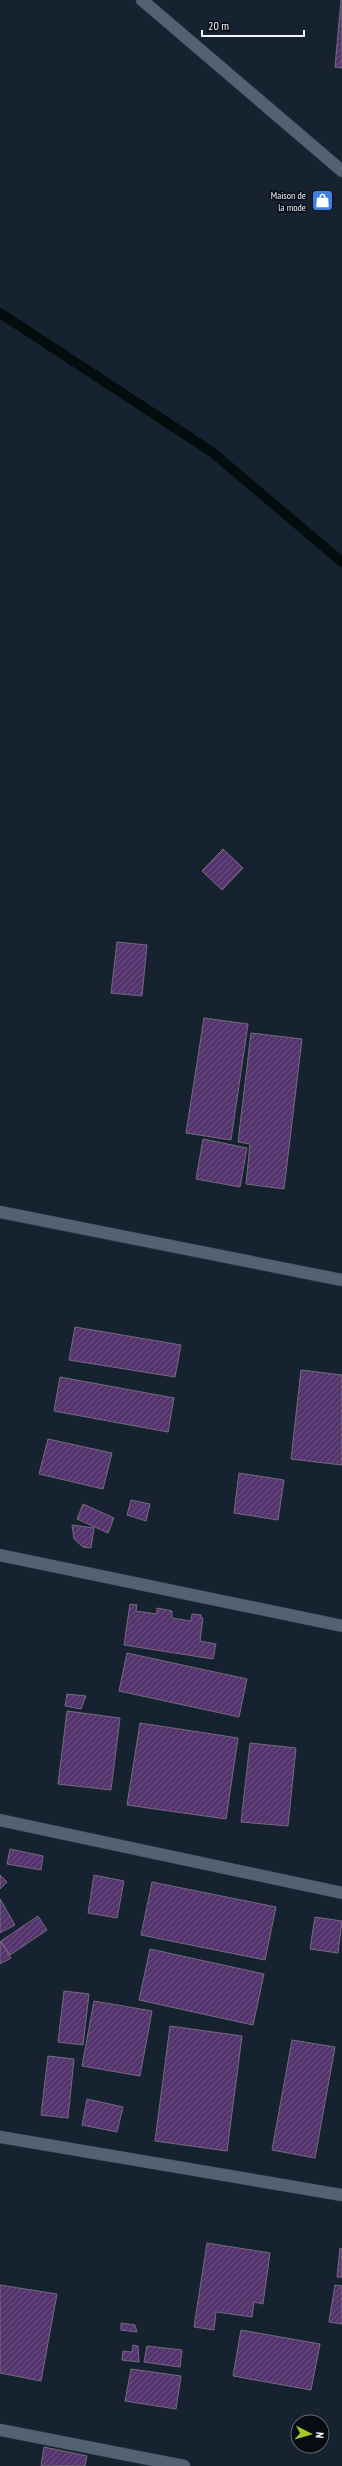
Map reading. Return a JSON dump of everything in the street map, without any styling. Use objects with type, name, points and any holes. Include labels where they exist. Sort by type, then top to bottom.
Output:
[{"type":"street","points":[[142,0],[342,171]]},
{"type":"street","points":[[0,1212],[342,1280]]},
{"type":"street","points":[[0,1555],[342,1626]]},
{"type":"street","points":[[0,1820],[342,1893]]},
{"type":"street","points":[[0,2137],[342,2195]]},
{"type":"street","points":[[0,2430],[184,2466]]},
{"type":"building","points":[[342,0],[342,68],[335,67]]},
{"type":"building","points":[[223,849],[243,868],[222,890],[202,871]]},
{"type":"building","points":[[117,942],[147,945],[142,996],[111,993]]},
{"type":"building","points":[[204,1018],[248,1024],[231,1140],[186,1133]]},
{"type":"building","points":[[251,1033],[302,1039],[284,1189],[246,1184],[250,1144],[238,1142]]},
{"type":"building","points":[[203,1139],[247,1148],[240,1187],[196,1179]]},
{"type":"building","points":[[75,1327],[181,1345],[175,1377],[69,1360]]},
{"type":"building","points":[[301,1370],[342,1375],[342,1465],[291,1459]]},
{"type":"building","points":[[60,1377],[174,1398],[168,1432],[54,1411]]},
{"type":"building","points":[[48,1439],[112,1453],[103,1489],[39,1474]]},
{"type":"building","points":[[239,1473],[284,1480],[278,1520],[234,1513]]},
{"type":"building","points":[[131,1500],[150,1504],[146,1521],[127,1515]]},
{"type":"building","points":[[83,1504],[114,1518],[108,1533],[77,1519]]},
{"type":"building","points":[[72,1525],[94,1528],[91,1548],[83,1547],[74,1539]]},
{"type":"building","points":[[130,1604],[137,1605],[136,1611],[157,1614],[157,1608],[172,1611],[172,1618],[191,1621],[192,1614],[201,1615],[201,1618],[203,1618],[200,1641],[216,1644],[213,1659],[124,1645]]},
{"type":"building","points":[[127,1653],[247,1679],[239,1717],[119,1691]]},
{"type":"building","points":[[67,1694],[86,1696],[81,1709],[65,1706]]},
{"type":"building","points":[[67,1711],[120,1718],[111,1790],[58,1784]]},
{"type":"building","points":[[140,1723],[238,1738],[226,1819],[127,1805]]},
{"type":"building","points":[[250,1743],[296,1748],[288,1826],[241,1822]]},
{"type":"building","points":[[10,1849],[43,1856],[41,1870],[7,1864]]},
{"type":"building","points":[[0,1875],[7,1882],[0,1889]]},
{"type":"building","points":[[94,1875],[124,1881],[117,1918],[88,1913]]},
{"type":"building","points":[[152,1882],[276,1907],[265,1960],[141,1935]]},
{"type":"building","points":[[0,1899],[15,1925],[0,1933]]},
{"type":"building","points":[[38,1916],[47,1930],[10,1955],[1,1941]]},
{"type":"building","points":[[315,1917],[342,1921],[338,1953],[310,1949]]},
{"type":"building","points":[[0,1941],[11,1958],[0,1964]]},
{"type":"building","points":[[150,1949],[264,1974],[253,2025],[139,2000]]},
{"type":"building","points":[[64,1991],[89,1994],[83,2045],[58,2042]]},
{"type":"building","points":[[94,2001],[152,2011],[140,2076],[82,2066]]},
{"type":"building","points":[[170,2026],[242,2036],[227,2151],[155,2141]]},
{"type":"building","points":[[292,2040],[335,2047],[315,2158],[272,2150]]},
{"type":"building","points":[[48,2056],[74,2059],[68,2118],[41,2115]]},
{"type":"building","points":[[87,2099],[123,2107],[117,2132],[82,2125]]},
{"type":"building","points":[[207,2243],[270,2253],[263,2304],[254,2302],[252,2317],[216,2312],[214,2330],[194,2327]]},
{"type":"building","points":[[340,2248],[342,2249],[342,2277],[337,2277]]},
{"type":"building","points":[[0,2285],[57,2294],[41,2381],[0,2373]]},
{"type":"building","points":[[335,2285],[342,2286],[342,2324],[329,2322]]},
{"type":"building","points":[[121,2323],[135,2325],[137,2332],[121,2330]]},
{"type":"building","points":[[241,2330],[320,2344],[311,2390],[233,2376]]},
{"type":"building","points":[[133,2345],[138,2346],[139,2362],[122,2360],[123,2351],[132,2352]]},
{"type":"building","points":[[147,2346],[182,2350],[180,2367],[144,2362]]},
{"type":"building","points":[[131,2369],[181,2376],[176,2409],[125,2401]]},
{"type":"building","points":[[44,2447],[87,2456],[85,2466],[41,2466]]},
{"type":"waterway","points":[[0,313],[212,452],[342,562]]},
{"type":"place","name":"Maison de la mode","points":[[322,201]]}]
